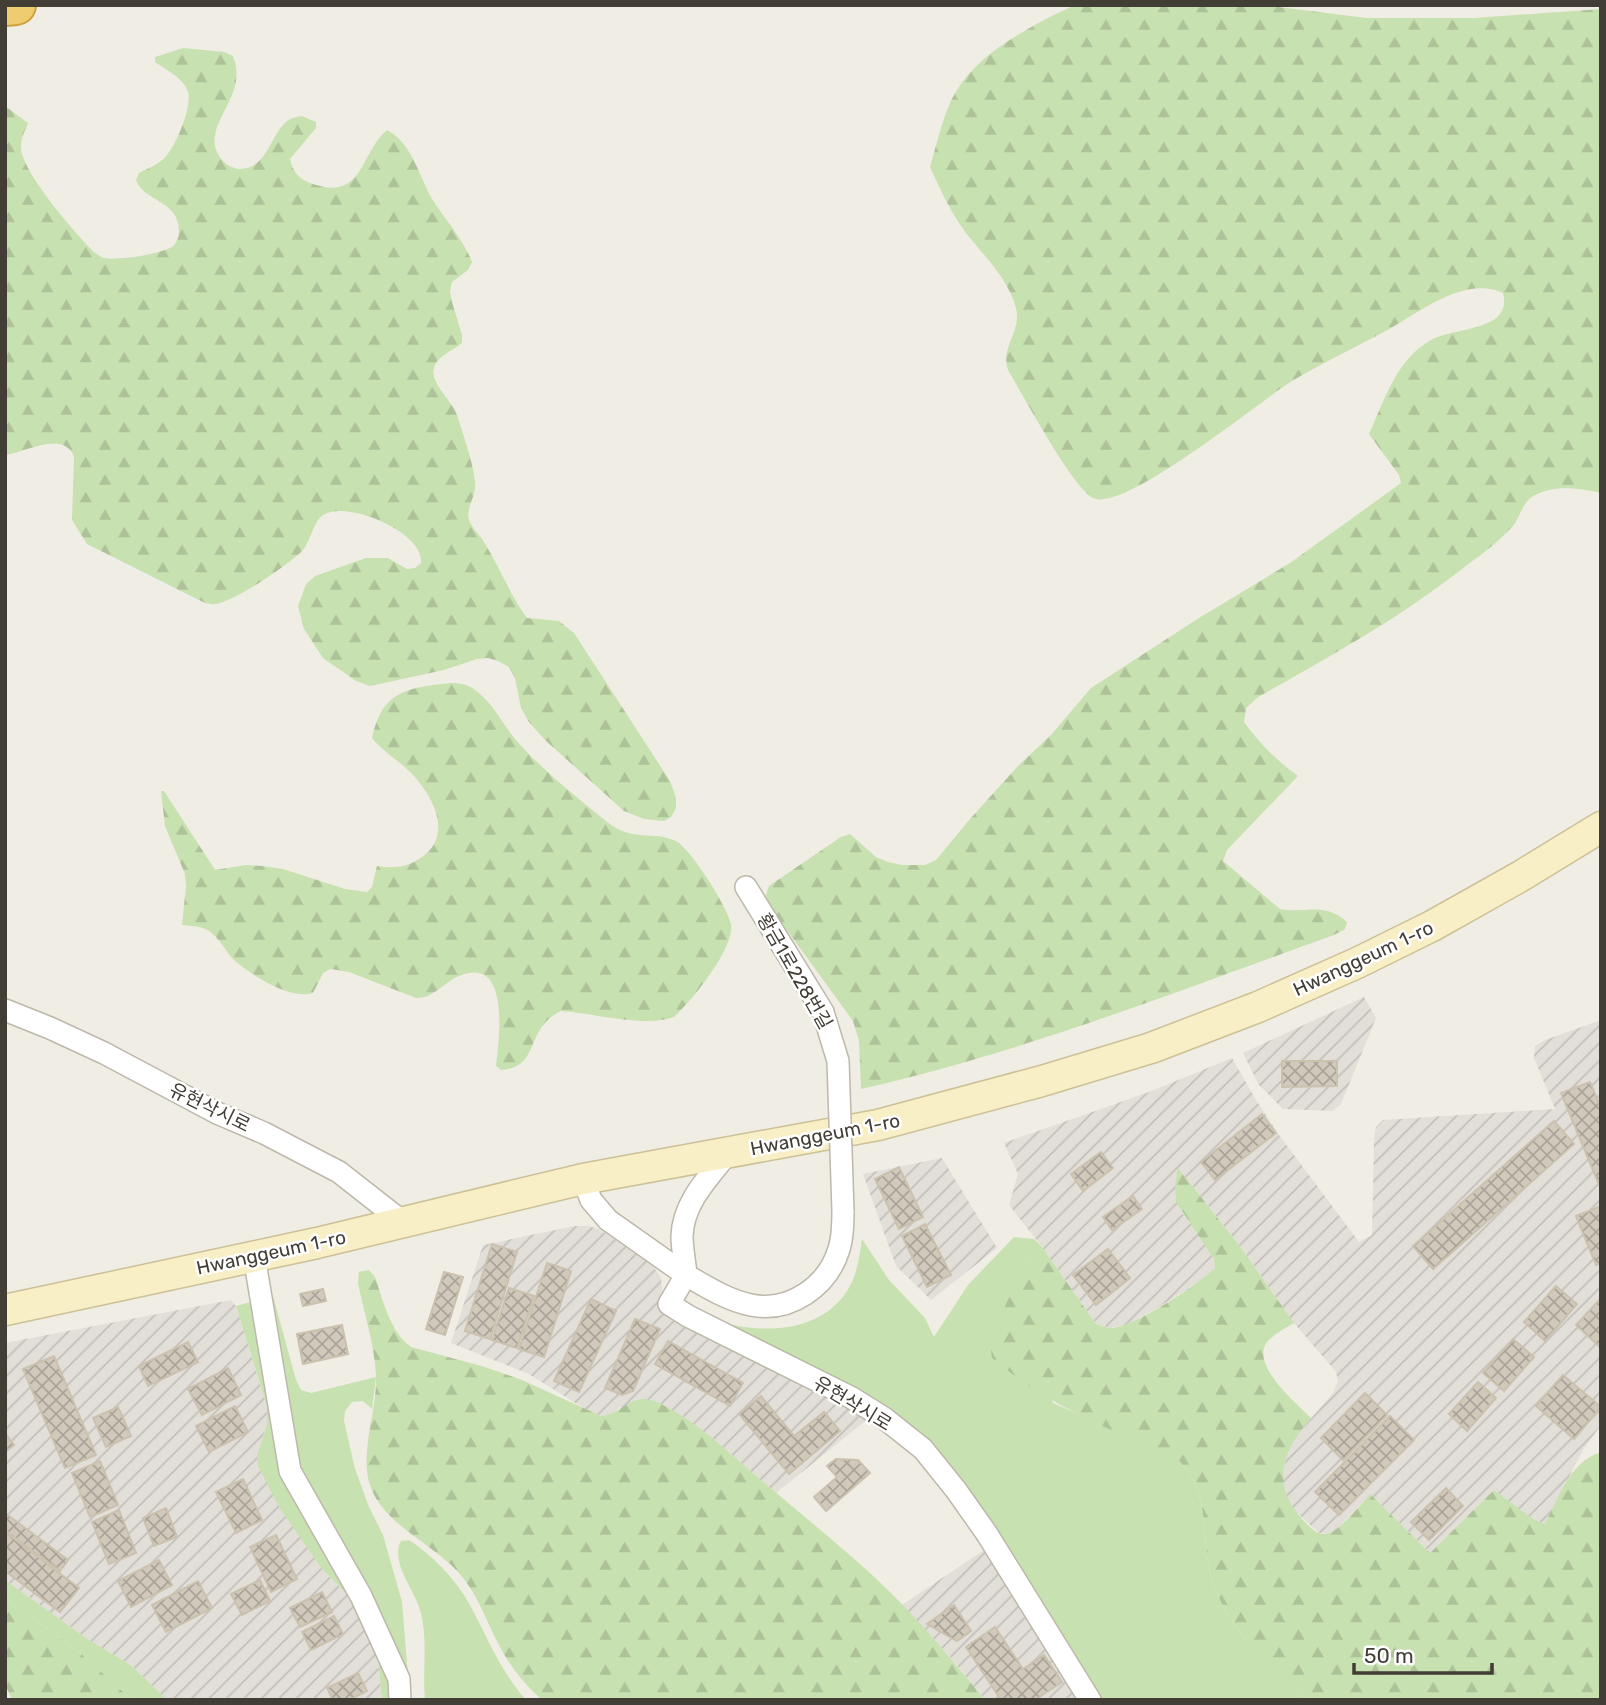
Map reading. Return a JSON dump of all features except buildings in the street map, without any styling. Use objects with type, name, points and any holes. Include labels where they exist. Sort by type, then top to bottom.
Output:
[{"type":"highway","points":[[5,6],[16,5]]},
{"type":"street","name":"Hwanggeum 1-ro","points":[[5,1310],[404,1223],[583,1180],[878,1125],[1042,1081],[1176,1039],[1332,974],[1432,926],[1601,827]]},
{"type":"street","name":"황금1로228번길","points":[[686,1275],[737,1301],[754,1306],[788,1303],[804,1296],[820,1284],[840,1248],[843,1211],[838,1061],[823,1012],[746,887]]},
{"type":"street","name":"유현삭시로","points":[[5,1010],[50,1027],[104,1053],[217,1113],[264,1133],[339,1172],[404,1223]]},
{"type":"street","points":[[686,1275],[682,1235],[685,1218],[700,1188],[728,1153]]},
{"type":"street","points":[[583,1180],[591,1200],[608,1220],[686,1275]]},
{"type":"street","points":[[254,1256],[290,1471],[361,1596],[398,1679],[400,1700]]},
{"type":"street","name":"유현삭시로","points":[[686,1275],[669,1304],[852,1398],[923,1449],[957,1490],[987,1534],[1090,1700]]},
{"type":"shaded area","points":[[1364,997],[1376,1018],[1341,1104],[1333,1111],[1283,1109],[1259,1085],[1243,1053]]},
{"type":"shaded area","points":[[1601,1020],[1601,1425],[1583,1450],[1545,1524],[1533,1520],[1494,1490],[1430,1553],[1370,1494],[1339,1527],[1328,1534],[1319,1533],[1296,1512],[1283,1491],[1282,1474],[1287,1454],[1298,1433],[1333,1393],[1338,1381],[1336,1372],[1294,1323],[1239,1245],[1179,1169],[1182,1213],[1196,1229],[1214,1259],[1215,1268],[1202,1280],[1126,1325],[1110,1328],[1096,1324],[1009,1205],[1018,1174],[1004,1143],[1149,1092],[1232,1058],[1279,1135],[1359,1242],[1372,1235],[1374,1140],[1376,1127],[1383,1120],[1555,1109],[1534,1058],[1535,1046]]},
{"type":"shaded area","points":[[942,1158],[997,1248],[931,1300],[896,1266],[863,1174]]},
{"type":"shaded area","points":[[575,1226],[599,1229],[653,1266],[661,1278],[659,1308],[724,1345],[869,1418],[776,1493],[708,1435],[620,1407],[610,1416],[601,1416],[588,1411],[529,1374],[451,1343],[483,1245]]},
{"type":"shaded area","points":[[231,1300],[236,1306],[267,1406],[267,1424],[257,1455],[322,1569],[354,1601],[377,1649],[382,1700],[167,1700],[132,1666],[86,1638],[5,1580],[5,1343]]},
{"type":"shaded area","points":[[987,1548],[1082,1700],[985,1700],[902,1605]]},
{"type":"green space","points":[[1075,5],[1263,5],[1367,18],[1474,18],[1601,9],[1601,493],[1557,489],[1532,497],[1507,532],[1445,582],[1367,634],[1258,697],[1246,708],[1244,722],[1250,730],[1298,776],[1227,850],[1223,861],[1280,909],[1330,912],[1347,922],[1345,929],[1041,1039],[861,1089],[859,1041],[853,1021],[768,904],[766,895],[769,886],[841,837],[850,834],[876,857],[888,862],[925,865],[936,860],[970,819],[1019,765],[1051,735],[1091,688],[1290,563],[1401,483],[1399,475],[1369,434],[1393,381],[1419,348],[1441,336],[1491,322],[1504,306],[1503,293],[1489,289],[1474,289],[1445,297],[1292,381],[1192,453],[1133,489],[1109,498],[1093,498],[1073,477],[1061,459],[1008,370],[1007,354],[1017,317],[1012,297],[1001,277],[955,217],[930,167],[948,107],[967,76],[979,63],[1010,40]]},
{"type":"green space","points":[[183,48],[224,52],[233,56],[237,75],[235,84],[214,140],[220,157],[232,167],[248,168],[256,164],[281,127],[292,118],[302,116],[316,122],[316,128],[290,159],[297,174],[310,183],[341,187],[351,181],[387,130],[402,142],[414,160],[431,197],[464,245],[472,262],[468,270],[452,282],[450,291],[462,343],[438,360],[434,368],[435,380],[457,415],[472,463],[475,488],[469,520],[527,618],[559,621],[574,633],[670,781],[676,798],[676,808],[671,817],[664,821],[644,819],[624,811],[545,740],[521,708],[515,678],[509,667],[498,661],[477,659],[444,670],[370,686],[356,681],[323,658],[304,629],[298,606],[306,584],[315,576],[366,558],[388,558],[407,569],[415,568],[421,563],[419,552],[411,541],[384,522],[351,512],[336,511],[325,514],[318,521],[303,550],[287,564],[235,597],[214,604],[205,603],[87,544],[72,520],[74,456],[68,448],[53,443],[5,455],[5,106],[28,123],[21,149],[31,174],[64,219],[95,253],[104,258],[119,259],[160,252],[176,243],[179,233],[177,221],[168,207],[146,193],[136,180],[139,173],[167,155],[183,125],[189,99],[186,87],[179,78],[155,62],[155,57]]},
{"type":"green space","points":[[450,683],[467,685],[481,695],[536,761],[606,821],[625,832],[676,841],[691,855],[708,880],[728,916],[730,934],[726,947],[710,974],[691,1000],[674,1017],[649,1021],[561,1011],[541,1027],[522,1062],[501,1070],[496,1066],[499,1038],[498,1003],[494,988],[487,977],[476,972],[459,976],[422,998],[349,972],[331,969],[323,973],[313,993],[293,993],[271,985],[241,966],[209,931],[182,925],[185,874],[165,826],[161,791],[164,791],[215,870],[246,865],[283,869],[345,889],[367,892],[372,887],[377,866],[398,867],[416,861],[428,852],[438,833],[436,812],[426,792],[403,765],[372,738],[376,722],[382,710],[399,694]]},
{"type":"green space","points":[[1178,1168],[1239,1245],[1294,1323],[1270,1339],[1263,1351],[1269,1372],[1311,1418],[1287,1455],[1283,1480],[1293,1506],[1316,1532],[1326,1534],[1337,1528],[1370,1494],[1430,1553],[1494,1490],[1533,1519],[1545,1524],[1573,1472],[1590,1457],[1601,1452],[1601,1700],[1308,1700],[1254,1650],[1223,1606],[1210,1572],[1201,1503],[1188,1471],[1175,1457],[1057,1403],[992,1358],[990,1344],[1014,1284],[1024,1266],[1042,1247],[1096,1324],[1109,1328],[1137,1320],[1181,1294],[1215,1268],[1214,1259],[1176,1202]]},
{"type":"green space","points":[[1014,1237],[1034,1239],[1042,1247],[1024,1266],[1053,1403],[1175,1457],[1188,1471],[1201,1503],[1210,1572],[1223,1606],[1254,1650],[1308,1700],[1100,1700],[947,1466],[731,1331],[733,1325],[767,1329],[801,1324],[830,1309],[852,1282],[862,1239],[889,1280],[925,1318],[934,1337],[968,1285]]},
{"type":"green space","points":[[369,1270],[375,1277],[392,1324],[411,1347],[522,1380],[601,1416],[639,1399],[646,1399],[683,1416],[874,1577],[927,1631],[985,1700],[542,1700],[522,1680],[506,1658],[464,1579],[446,1561],[393,1519],[373,1493],[368,1478],[367,1453],[376,1377],[358,1283],[359,1272]]},
{"type":"green space","points":[[273,1296],[301,1390],[311,1393],[376,1377],[372,1409],[363,1401],[352,1402],[345,1411],[344,1421],[355,1469],[383,1535],[402,1602],[410,1700],[382,1700],[377,1649],[354,1601],[322,1569],[279,1507],[258,1466],[257,1455],[267,1424],[267,1406],[236,1306]]},
{"type":"green space","points":[[409,1540],[436,1561],[458,1587],[502,1667],[526,1700],[425,1700],[425,1641],[422,1618],[398,1557],[401,1541]]},
{"type":"green space","points":[[5,1580],[86,1638],[132,1666],[167,1700],[132,1700],[79,1652],[5,1598]]},
{"type":"green space","points":[[5,1598],[79,1652],[132,1700],[12,1700],[5,1684]]}]
